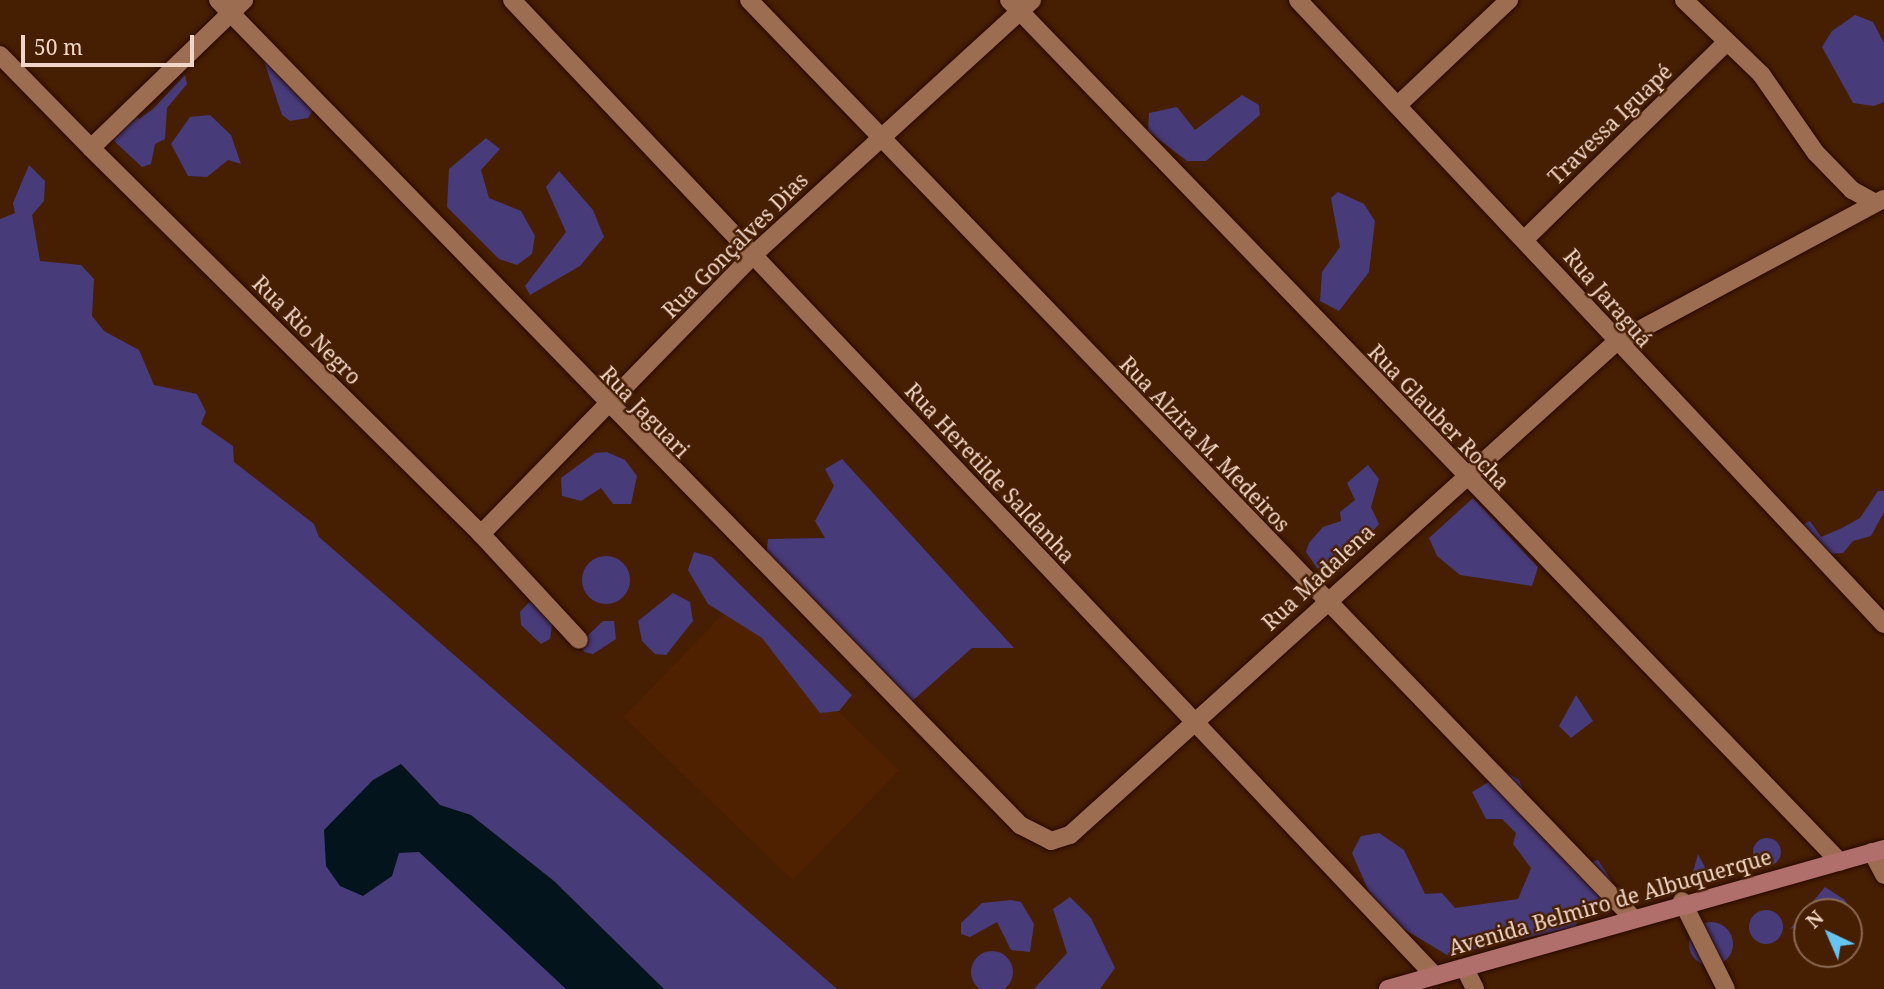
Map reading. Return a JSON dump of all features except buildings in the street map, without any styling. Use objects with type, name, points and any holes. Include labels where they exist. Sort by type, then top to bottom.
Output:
[{"type":"main road","name":"Avenida Belmiro de Albuquerque","points":[[1388,989],[1465,969],[1682,901],[1878,851]]},
{"type":"street","points":[[91,148],[224,7],[244,0]]},
{"type":"street","name":"Rua Heretilde Saldanha","points":[[512,0],[1436,976]]},
{"type":"street","name":"Rua Alzira M. Medeiros","points":[[749,0],[1324,601],[1631,916]]},
{"type":"street","name":"Rua Jaraguá","points":[[1298,0],[1526,238],[1615,342],[1884,624]]},
{"type":"street","points":[[1398,105],[1509,0]]},
{"type":"street","points":[[1684,0],[1761,74],[1816,153],[1852,190],[1880,201]]},
{"type":"street","name":"Rua Gonçalves Dias","points":[[481,534],[753,256],[1020,4]]},
{"type":"street","name":"Rua Glauber Rocha","points":[[1020,4],[1463,474],[1840,862]]},
{"type":"street","name":"Rua Jaguari","points":[[224,7],[608,407],[1020,825],[1051,841]]},
{"type":"street","name":"Travessa Iguapé","points":[[1526,238],[1726,43]]},
{"type":"street","name":"Rua Rio Negro","points":[[0,55],[481,534],[579,640]]},
{"type":"street","name":"Rua Madalena","points":[[1051,841],[1070,835],[1463,474],[1615,342],[1880,201]]},
{"type":"street","points":[[1878,851],[1884,875]]},
{"type":"street","points":[[1682,901],[1726,989]]},
{"type":"street","points":[[1465,969],[1475,989]]},
{"type":"shaded area","points":[[1855,15],[1873,22],[1884,43],[1884,102],[1874,106],[1853,103],[1822,47],[1832,31]]},
{"type":"shaded area","points":[[261,52],[314,109],[308,118],[290,121],[282,115]]},
{"type":"shaded area","points":[[185,75],[187,84],[167,108],[165,139],[155,144],[151,164],[142,167],[113,140],[114,130],[133,112],[139,119],[153,109]]},
{"type":"shaded area","points":[[1242,95],[1259,105],[1260,115],[1206,161],[1187,161],[1148,131],[1149,113],[1177,107],[1195,130]]},
{"type":"shaded area","points":[[210,115],[231,135],[241,164],[228,160],[207,177],[188,176],[171,144],[190,117]]},
{"type":"shaded area","points":[[486,138],[500,149],[481,170],[489,198],[521,211],[535,236],[532,254],[517,265],[499,259],[447,207],[449,169]]},
{"type":"shaded area","points":[[29,165],[45,181],[44,201],[32,215],[40,261],[81,265],[94,279],[92,316],[104,331],[139,350],[154,385],[197,394],[206,412],[201,424],[233,446],[234,462],[314,524],[319,537],[837,989],[0,989],[0,219],[15,213],[13,203]]},
{"type":"shaded area","points":[[559,171],[593,210],[604,237],[580,266],[530,295],[525,286],[566,232],[546,187]]},
{"type":"shaded area","points":[[1338,192],[1364,204],[1375,221],[1369,272],[1339,311],[1320,301],[1322,272],[1340,247],[1331,198]]},
{"type":"shaded area","points":[[607,452],[625,460],[637,476],[631,504],[613,504],[601,488],[581,501],[562,496],[561,478],[595,453]]},
{"type":"shaded area","points":[[842,459],[1014,648],[972,648],[910,703],[766,558],[768,539],[825,538],[815,521],[834,486],[825,469]]},
{"type":"shaded area","points":[[1368,465],[1379,479],[1371,507],[1379,524],[1359,547],[1327,570],[1317,568],[1306,552],[1309,543],[1323,527],[1341,521],[1340,512],[1355,500],[1347,483]]},
{"type":"shaded area","points":[[1878,491],[1884,491],[1884,512],[1871,536],[1853,541],[1843,553],[1828,554],[1797,528],[1810,521],[1821,537],[1842,528],[1860,518]]},
{"type":"shaded area","points":[[1473,498],[1538,567],[1532,586],[1460,575],[1437,556],[1429,538]]},
{"type":"shaded area","points":[[694,552],[712,557],[852,695],[839,711],[820,713],[762,638],[708,604],[688,570]]},
{"type":"shaded area","points":[[606,556],[623,563],[630,580],[623,597],[606,604],[589,597],[582,580],[589,563]]},
{"type":"shaded area","points":[[673,593],[690,602],[693,621],[666,655],[655,654],[642,641],[638,621]]},
{"type":"shaded area","points":[[533,598],[553,619],[550,639],[541,644],[521,625],[520,612]]},
{"type":"shaded area","points":[[730,607],[899,770],[793,880],[624,717]]},
{"type":"shaded area","points":[[603,621],[614,621],[616,639],[593,654],[584,652],[581,642]]},
{"type":"shaded area","points":[[1576,695],[1593,721],[1571,738],[1559,726]]},
{"type":"shaded area","points":[[1506,772],[1519,780],[1545,841],[1589,863],[1598,860],[1615,886],[1584,910],[1575,927],[1447,955],[1394,923],[1373,901],[1352,853],[1361,836],[1379,833],[1404,850],[1425,894],[1442,893],[1455,908],[1518,899],[1531,868],[1513,844],[1516,833],[1502,819],[1486,819],[1472,792]]},
{"type":"shaded area","points":[[1767,838],[1777,842],[1781,852],[1777,862],[1767,866],[1757,862],[1753,852],[1757,842]]},
{"type":"shaded area","points":[[1698,854],[1709,875],[1702,888],[1693,872]]},
{"type":"shaded area","points":[[1825,887],[1842,898],[1816,898]]},
{"type":"shaded area","points":[[1070,897],[1091,918],[1115,968],[1100,989],[1034,989],[1067,953],[1053,909]]},
{"type":"shaded area","points":[[1011,900],[1021,902],[1034,924],[1030,952],[1011,950],[997,922],[970,937],[961,934],[961,923],[982,903]]},
{"type":"shaded area","points":[[1766,910],[1778,915],[1783,927],[1778,939],[1766,944],[1754,939],[1749,927],[1754,915]]},
{"type":"shaded area","points":[[1711,922],[1720,923],[1727,928],[1732,935],[1732,953],[1727,960],[1720,965],[1711,966],[1702,965],[1695,960],[1690,953],[1689,944],[1690,935],[1695,928],[1702,923]]},
{"type":"shaded area","points":[[992,951],[1007,957],[1013,972],[1007,987],[992,993],[977,987],[971,972],[977,957]]},
{"type":"water","points":[[401,764],[440,805],[471,815],[554,881],[664,989],[566,989],[419,852],[399,853],[392,876],[363,896],[340,886],[326,866],[324,830],[373,780]]}]
